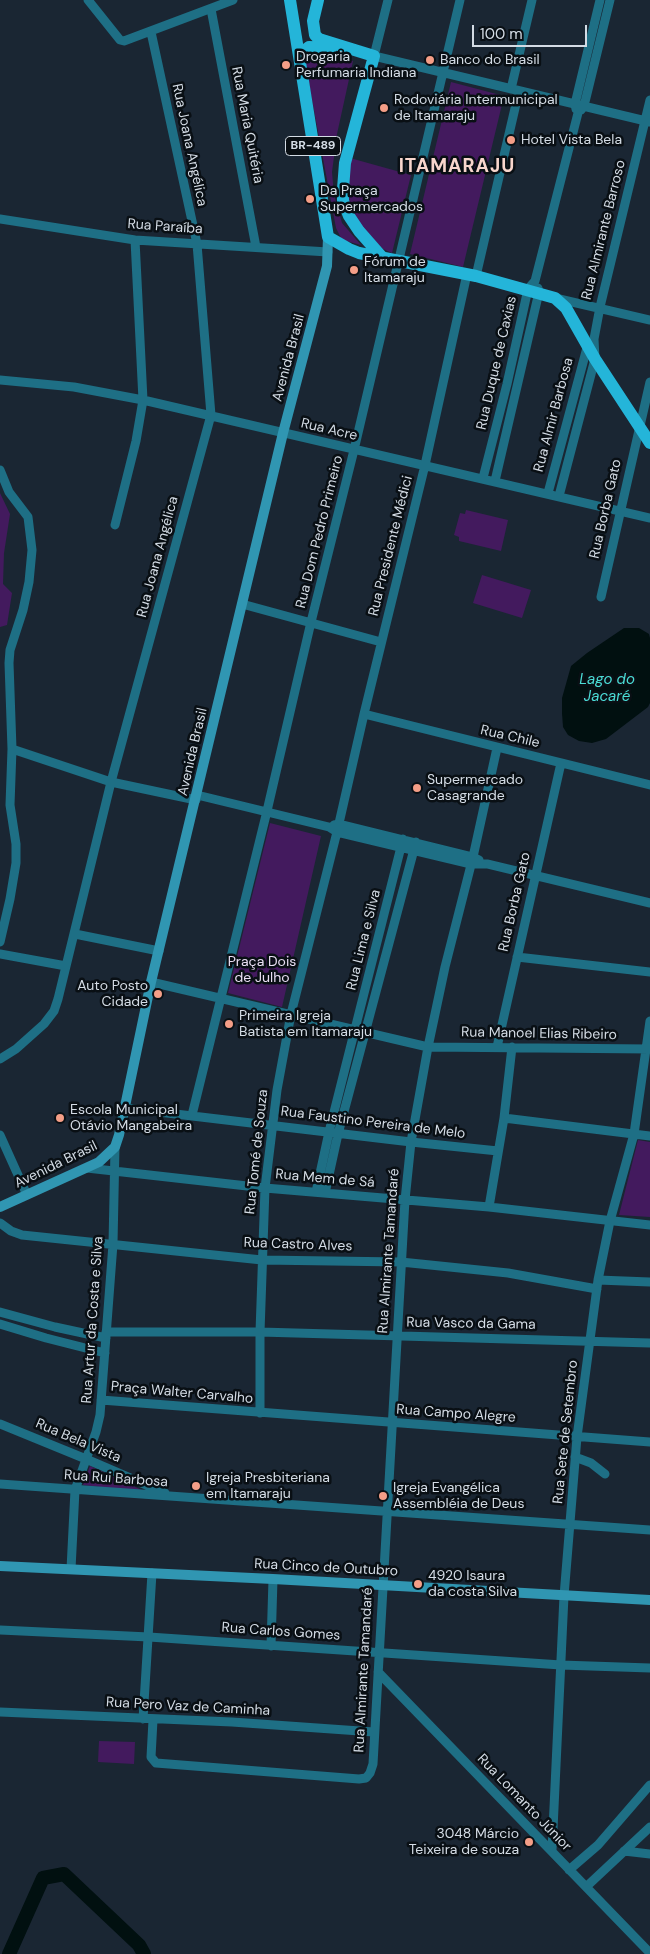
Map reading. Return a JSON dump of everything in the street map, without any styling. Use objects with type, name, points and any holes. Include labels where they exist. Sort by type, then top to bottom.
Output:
[{"type":"main road","name":"BR-489","points":[[290,0],[328,237]]},
{"type":"main road","points":[[318,0],[313,21],[315,35],[319,39],[374,56],[345,164],[342,189],[343,201],[349,216],[359,231],[381,256]]},
{"type":"main road","points":[[294,25],[304,28],[313,21]]},
{"type":"main road","points":[[299,55],[309,47],[315,46],[353,50]]},
{"type":"main road","points":[[328,237],[349,249],[534,287],[555,298],[566,308],[591,342],[595,358],[650,443]]},
{"type":"street","points":[[88,0],[120,40],[124,41],[233,0]]},
{"type":"street","points":[[388,0],[374,56],[515,90],[579,108],[648,121]]},
{"type":"street","name":"Rua Dom Pedro Primeiro","points":[[267,811],[460,0]]},
{"type":"street","name":"Rua Presidente Médici","points":[[335,827],[471,275],[515,90],[532,0]]},
{"type":"street","points":[[579,108],[600,0]]},
{"type":"street","points":[[534,287],[579,108],[610,0]]},
{"type":"street","name":"Rua Maria Quitéria","points":[[211,9],[256,247]]},
{"type":"street","name":"Rua Joana Angélica","points":[[0,1059],[33,1035],[49,1018],[58,999],[112,782],[211,415],[197,244],[151,32]]},
{"type":"street","name":"Rua Almirante Barroso","points":[[591,342],[648,121],[650,100]]},
{"type":"street","name":"Rua Paraíba","points":[[0,219],[135,240],[328,252]]},
{"type":"street","name":"Avenida Brasil","points":[[0,1206],[87,1168],[107,1156],[115,1147],[151,982],[283,433],[327,266],[328,237]]},
{"type":"street","points":[[115,525],[136,441],[143,400],[135,240]]},
{"type":"street","name":"Rua Duque de Caxias","points":[[483,478],[534,287]]},
{"type":"street","name":"Rua Duque de Caxias","points":[[494,481],[517,386],[534,287]]},
{"type":"street","points":[[555,298],[650,320]]},
{"type":"street","name":"Rua Almir Barbosa","points":[[548,493],[591,342]]},
{"type":"street","name":"Rua Almir Barbosa","points":[[559,496],[595,358]]},
{"type":"street","name":"Rua Acre","points":[[0,380],[74,386],[143,400],[650,518]]},
{"type":"street","name":"Rua Borba Gato","points":[[601,597],[650,382]]},
{"type":"street","points":[[507,384],[517,386]]},
{"type":"street","points":[[0,470],[9,492],[28,517],[32,550],[24,610],[10,650],[12,749],[10,805],[16,844],[16,863],[0,942]]},
{"type":"street","points":[[242,604],[381,642]]},
{"type":"street","name":"Rua Chile","points":[[364,714],[650,785]]},
{"type":"street","name":"Rua Almirante Tamandaré","points":[[153,1720],[151,1757],[156,1764],[359,1779],[366,1778],[370,1773],[373,1764],[405,1200],[411,1142],[428,1046],[445,967],[472,860],[497,748]]},
{"type":"street","points":[[12,749],[112,782],[267,811],[650,903]]},
{"type":"street","name":"Rua Borba Gato","points":[[498,1047],[516,957],[562,763]]},
{"type":"street","points":[[192,1115],[267,811]]},
{"type":"street","points":[[151,982],[291,1014],[335,827]]},
{"type":"street","name":"Rua Lima e Silva","points":[[321,1193],[338,1134],[402,843]]},
{"type":"street","name":"Rua Lima e Silva","points":[[321,1193],[329,1132],[414,846]]},
{"type":"street","points":[[75,934],[159,951]]},
{"type":"street","points":[[0,954],[66,966]]},
{"type":"street","points":[[516,957],[650,972]]},
{"type":"street","name":"Rua Manoel Elias Ribeiro","points":[[291,1014],[360,1032],[428,1046],[648,1049]]},
{"type":"street","name":"Rua Tomé de Souza","points":[[260,1413],[260,1332],[265,1188],[272,1125],[291,1014]]},
{"type":"street","name":"Rua Sete de Setembro","points":[[552,1850],[564,1596],[577,1436],[598,1284],[610,1220],[634,1134],[648,1049],[650,1021]]},
{"type":"street","points":[[489,1207],[504,1118],[512,1048]]},
{"type":"street","name":"Rua Faustino Pereira de Melo","points":[[125,1108],[498,1151]]},
{"type":"street","points":[[504,1118],[650,1136]]},
{"type":"street","points":[[0,1136],[27,1195]]},
{"type":"street","name":"Rua Artur da Costa e Silva","points":[[71,1569],[75,1490],[96,1432],[102,1400],[113,1244],[115,1147]]},
{"type":"street","name":"Rua Mem de Sá","points":[[87,1168],[265,1188],[489,1207],[650,1225]]},
{"type":"street","name":"Rua Castro Alves","points":[[0,1223],[11,1231],[22,1235],[262,1260],[402,1262],[598,1284],[650,1282]]},
{"type":"street","points":[[0,1312],[55,1327],[106,1335],[260,1332]]},
{"type":"street","points":[[0,1324],[105,1353]]},
{"type":"street","name":"Rua Vasco da Gama","points":[[260,1332],[650,1344]]},
{"type":"street","name":"Praça Walter Carvalho","points":[[102,1400],[260,1413]]},
{"type":"street","name":"Rua Campo Alegre","points":[[260,1413],[650,1442]]},
{"type":"street","name":"Rua Bela Vista","points":[[0,1424],[172,1496]]},
{"type":"street","points":[[575,1457],[591,1463],[606,1474]]},
{"type":"street","name":"Rua Rui Barbosa","points":[[0,1484],[650,1530]]},
{"type":"street","name":"Rua Cinco de Outubro","points":[[0,1566],[650,1600]]},
{"type":"street","points":[[143,1719],[152,1573]]},
{"type":"street","points":[[271,1646],[273,1579]]},
{"type":"street","name":"Rua Carlos Gomes","points":[[0,1630],[148,1637],[561,1665],[650,1668]]},
{"type":"street","name":"Rua Lomanto Júnior","points":[[378,1672],[650,1953]]},
{"type":"street","name":"Rua Pero Vaz de Caminha","points":[[0,1712],[232,1722],[374,1732]]},
{"type":"street","points":[[569,1870],[598,1845],[650,1785]]},
{"type":"street","points":[[586,1886],[650,1827]]},
{"type":"street","points":[[624,1851],[650,1854]]},
{"type":"green space","points":[[311,50],[353,61],[337,134],[332,172],[334,195],[342,223],[361,245],[342,240],[336,228],[304,57]]},
{"type":"green space","points":[[451,82],[504,96],[463,267],[410,254]]},
{"type":"green space","points":[[350,158],[411,175],[392,253],[383,249],[355,220],[347,197]]},
{"type":"green space","points":[[0,493],[10,514],[4,553],[3,584],[12,593],[7,625],[0,627]]},
{"type":"green space","points":[[466,510],[508,520],[501,551],[459,541],[459,537],[454,535],[460,513],[465,514]]},
{"type":"green space","points":[[482,575],[531,590],[522,618],[473,603]]},
{"type":"green space","name":"Praça Dois de Julho","points":[[270,823],[321,836],[282,1007],[228,993]]},
{"type":"green space","points":[[638,1140],[650,1142],[650,1217],[619,1215]]},
{"type":"green space","points":[[90,1466],[146,1492],[83,1485]]},
{"type":"green space","points":[[99,1741],[135,1742],[134,1764],[98,1762]]},
{"type":"water","name":"Lago do Jacaré","points":[[624,628],[639,628],[649,634],[650,703],[648,707],[606,739],[592,743],[579,741],[568,735],[563,727],[562,698],[571,666]]},
{"type":"waterway","points":[[9,1954],[43,1878],[64,1874],[139,1945],[144,1954]]},
{"type":"place","name":"Banco do Brasil","points":[[430,60]]},
{"type":"place","name":"Drogaria Perfumaria Indiana","points":[[286,65]]},
{"type":"place","name":"Rodoviária Intermunicipal de Itamaraju","points":[[384,108]]},
{"type":"place","name":"Hotel Vista Bela","points":[[511,140]]},
{"type":"place","name":"Da Praça Supermercados","points":[[310,199]]},
{"type":"place","name":"Fórum de Itamaraju","points":[[354,270]]},
{"type":"place","name":"Supermercado Casagrande","points":[[417,788]]},
{"type":"place","name":"Auto Posto Cidade","points":[[158,994]]},
{"type":"place","name":"Primeira Igreja Batista em Itamaraju","points":[[229,1024]]},
{"type":"place","name":"Escola Municipal Otávio Mangabeira","points":[[60,1118]]},
{"type":"place","name":"Igreja Presbiteriana em Itamaraju","points":[[196,1486]]},
{"type":"place","name":"Igreja Evangélica Assembléia de Deus","points":[[383,1496]]},
{"type":"place","name":"4920 Isaura da costa Silva","points":[[418,1584]]},
{"type":"place","name":"3048 Márcio Teixeira de souza","points":[[529,1842]]},
{"type":"district","name":"ITAMARAJU","points":[[457,167]]}]
